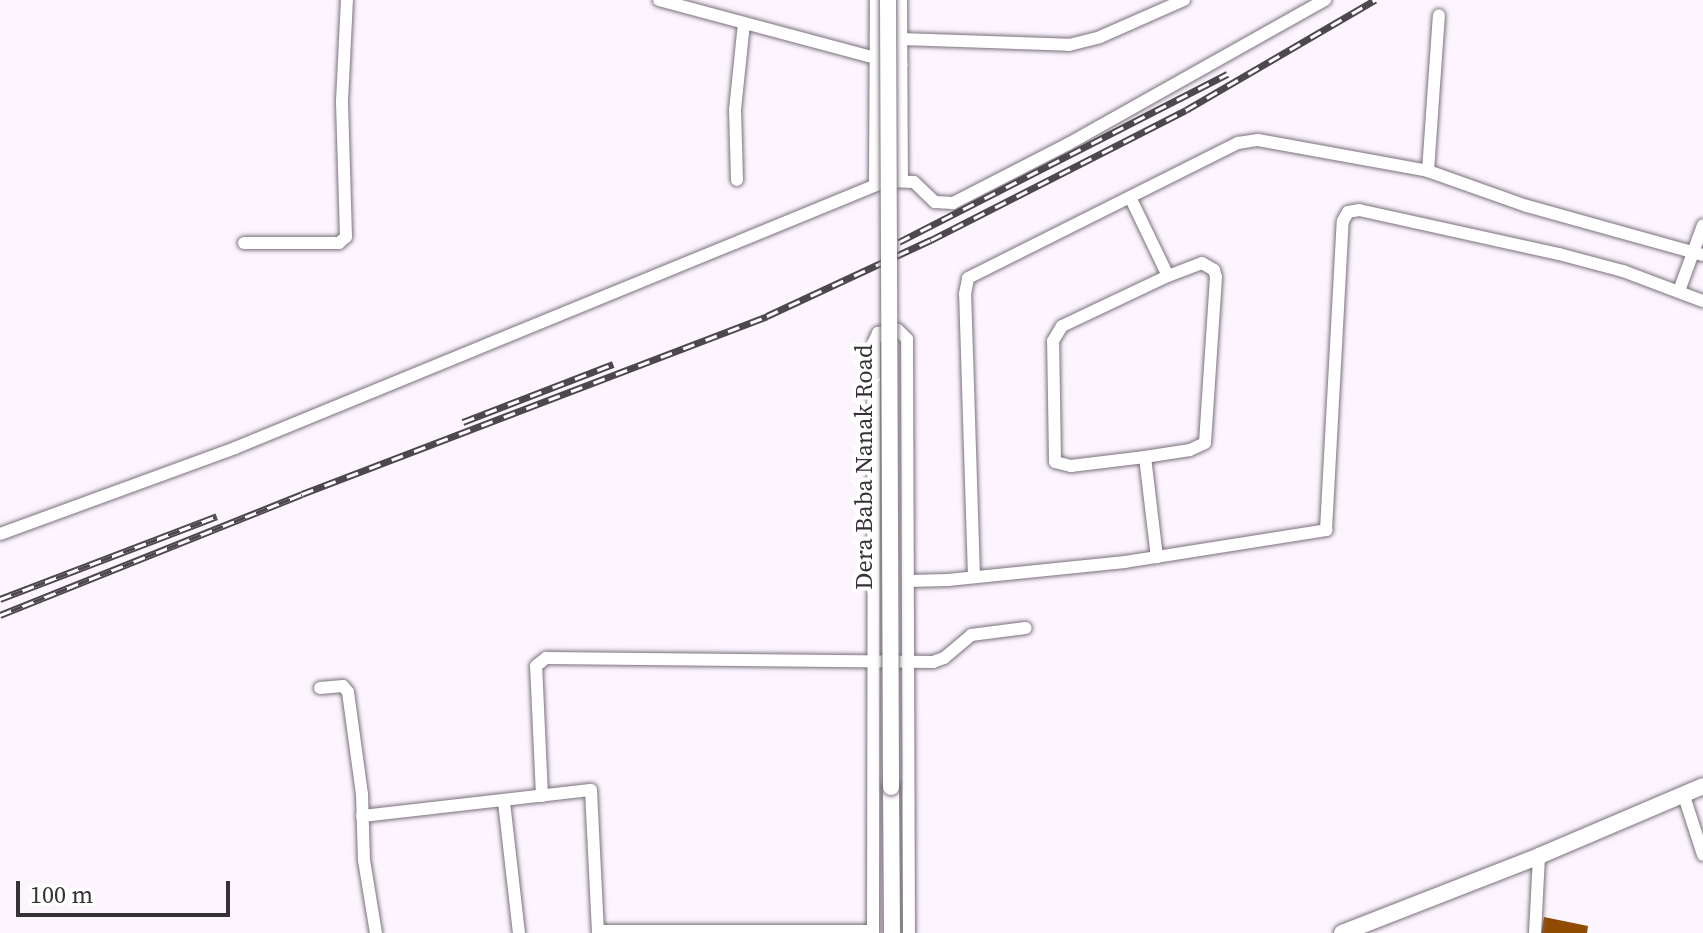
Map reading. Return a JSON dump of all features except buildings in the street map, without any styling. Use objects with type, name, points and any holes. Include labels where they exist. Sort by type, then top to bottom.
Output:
[{"type":"main road","name":"Dera Baba Nanak Road","points":[[888,0],[892,933]]},
{"type":"main road","points":[[1342,933],[1539,856],[1703,786]]},
{"type":"street","points":[[244,243],[339,243],[346,237],[342,101],[347,0]]},
{"type":"street","points":[[659,0],[707,6],[744,23],[901,65]]},
{"type":"street","points":[[875,185],[876,0]]},
{"type":"street","points":[[901,0],[902,180]]},
{"type":"street","points":[[901,39],[1069,45],[1100,37],[1164,5],[1184,0]]},
{"type":"street","points":[[0,534],[235,448],[875,185],[902,180],[921,186],[935,202],[953,203],[1068,144],[1325,0]]},
{"type":"street","points":[[1428,171],[1439,15]]},
{"type":"street","points":[[737,180],[735,110],[744,23]]},
{"type":"street","points":[[974,577],[966,284],[975,274],[1251,140],[1428,171],[1527,206],[1698,253]]},
{"type":"street","points":[[1131,199],[1168,276]]},
{"type":"street","points":[[908,581],[1157,557],[1326,530],[1343,221],[1348,212],[1359,210],[1559,254],[1623,271],[1703,301]]},
{"type":"street","points":[[1679,291],[1698,253],[1703,225]]},
{"type":"street","points":[[1202,263],[1214,270],[1216,277],[1207,437],[1199,448],[1145,457],[1071,466],[1055,462],[1053,334],[1062,326],[1202,263]]},
{"type":"street","points":[[362,816],[504,802],[584,789],[592,793],[598,932],[873,932],[874,342],[878,333],[898,330],[907,339],[909,933]]},
{"type":"street","points":[[1145,457],[1157,557]]},
{"type":"street","points":[[542,796],[536,675],[540,660],[933,662],[944,658],[971,635],[1026,628]]},
{"type":"street","points":[[320,688],[343,686],[348,692],[360,773],[364,860],[376,933]]},
{"type":"street","points":[[1684,796],[1703,855]]},
{"type":"street","points":[[504,802],[519,933]]},
{"type":"street","points":[[1535,933],[1539,856]]},
{"type":"railway","points":[[0,615],[302,494],[767,316],[931,240],[1186,110],[1375,0]]},
{"type":"railway","points":[[899,242],[1227,74]]},
{"type":"railway","points":[[463,422],[613,364]]},
{"type":"railway","points":[[0,599],[217,516]]}]
